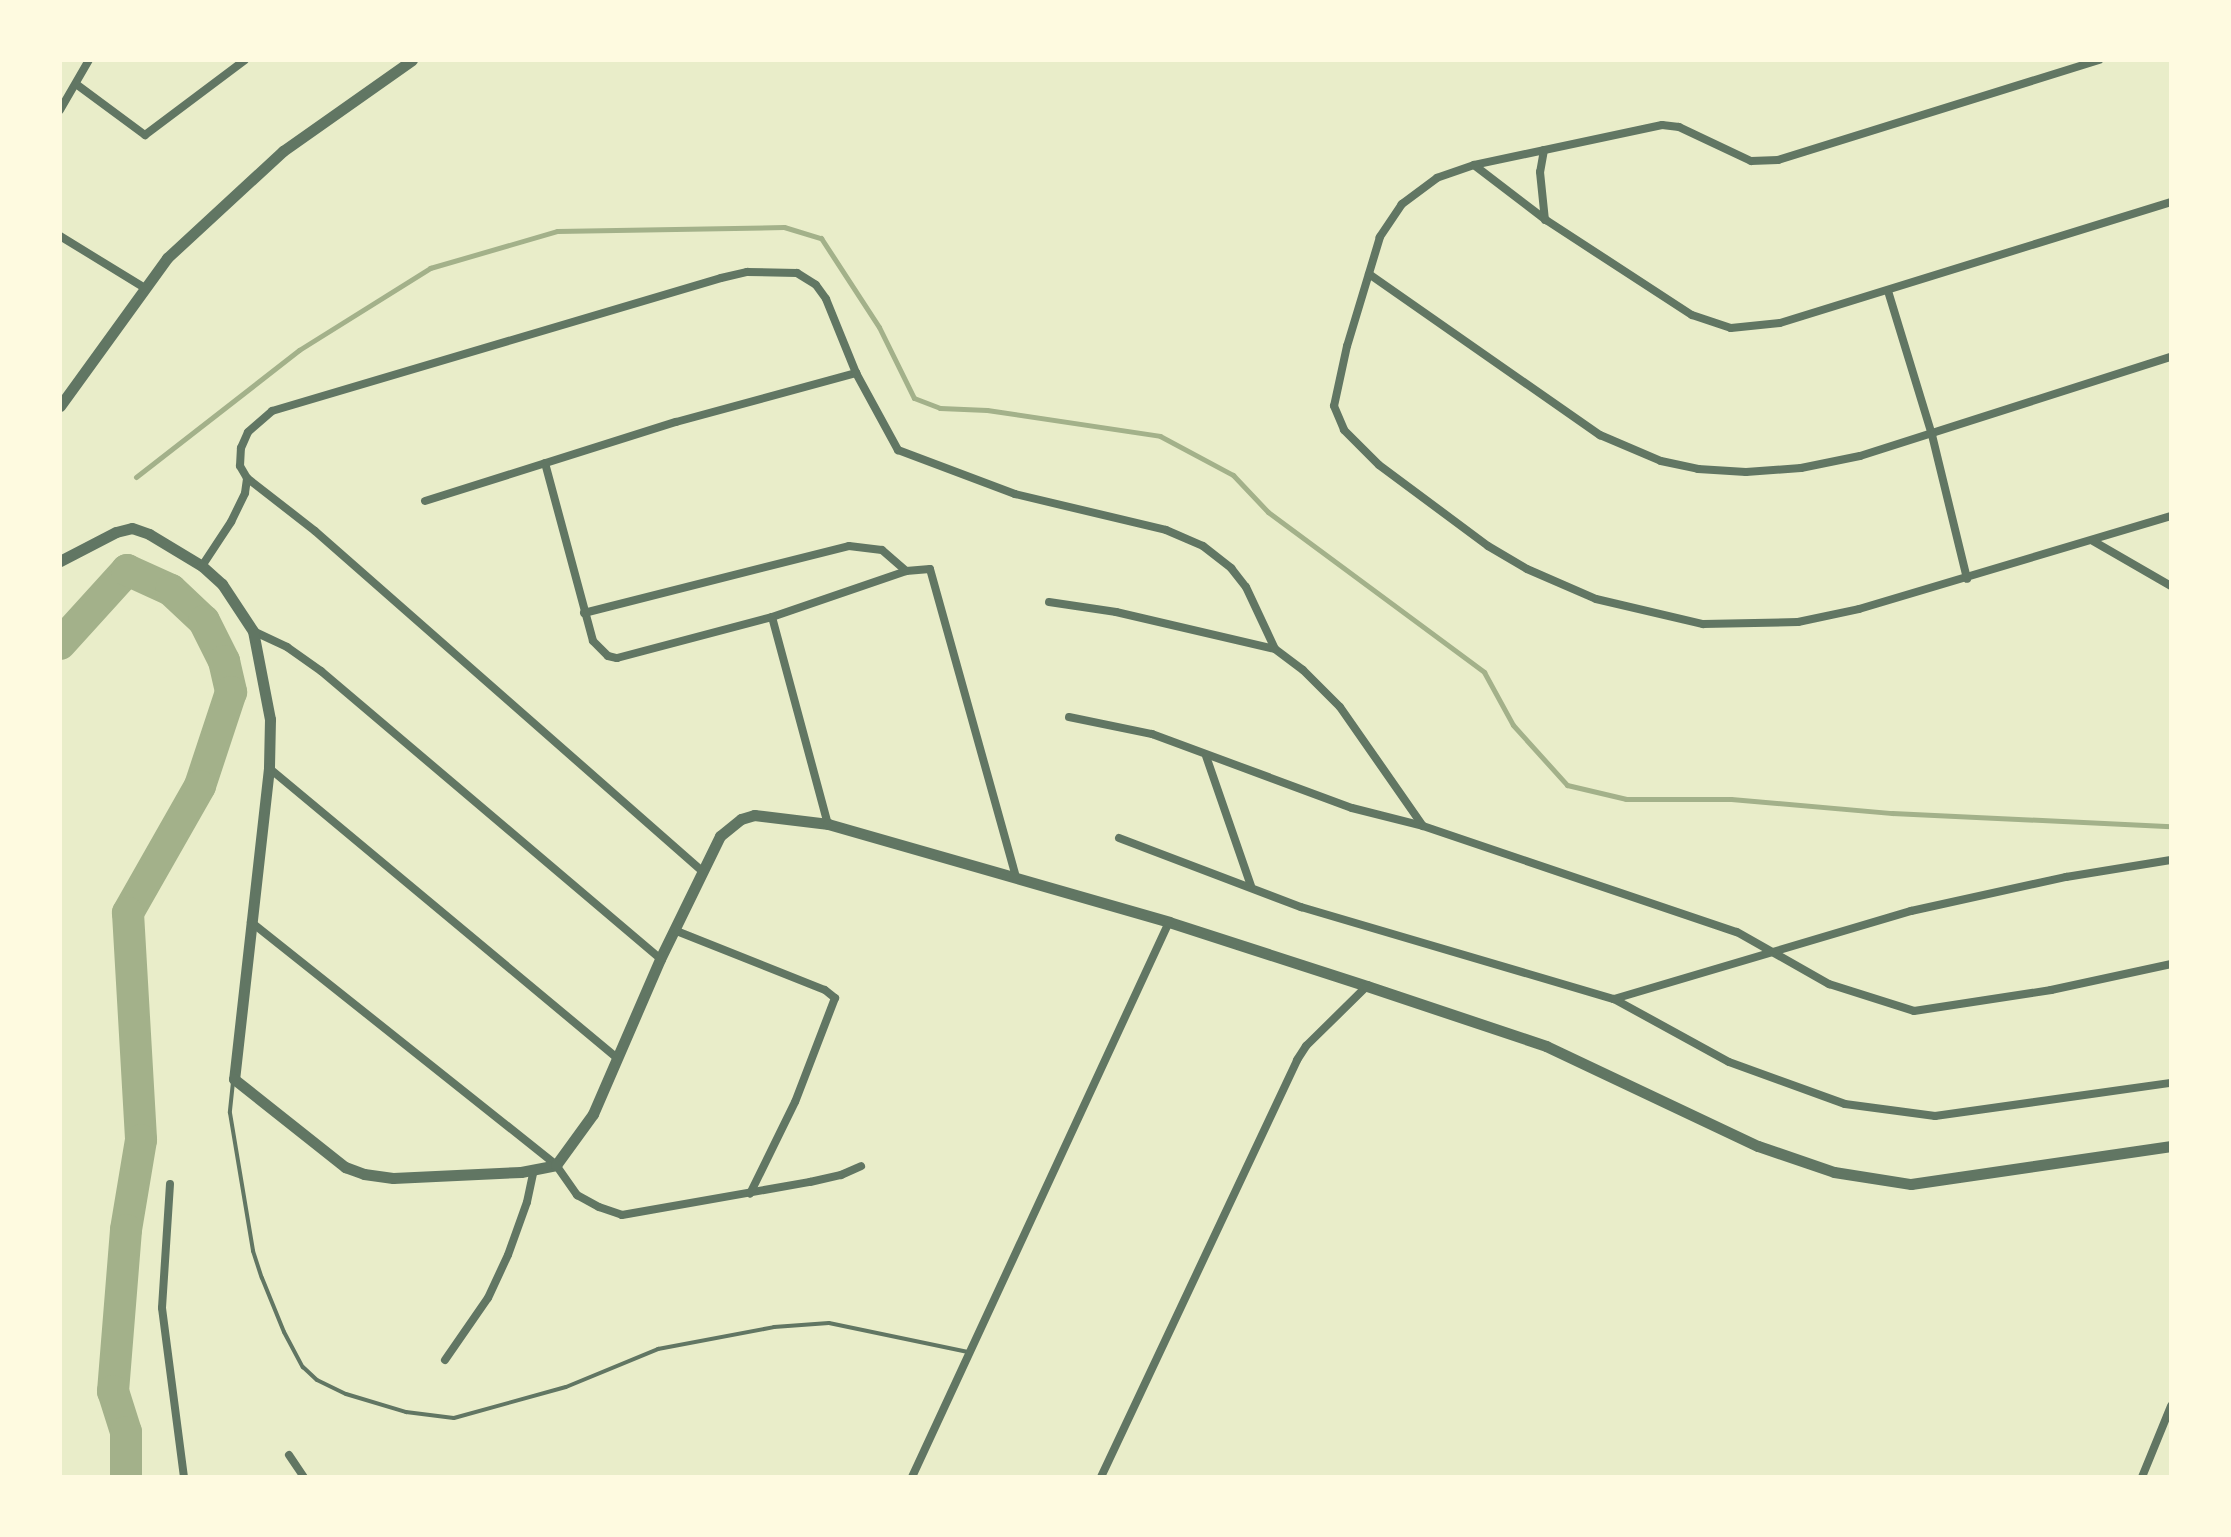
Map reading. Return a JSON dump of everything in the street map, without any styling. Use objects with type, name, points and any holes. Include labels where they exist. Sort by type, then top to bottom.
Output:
[{"type":"street","points":[[60,110],[89,60]]},
{"type":"street","points":[[76,84],[145,135],[245,60]]},
{"type":"street","points":[[60,406],[167,258],[283,151],[412,60]]},
{"type":"street","points":[[2099,60],[1778,160],[1751,161],[1679,127],[1662,125],[1474,165],[1437,178],[1402,204],[1380,237],[1334,406],[1344,430],[1379,465],[1488,546],[1563,586],[1633,610],[1703,624],[1798,622],[1967,579],[2171,516]]},
{"type":"street","points":[[1544,150],[1540,172],[1546,220]]},
{"type":"street","points":[[1474,165],[1546,220],[1692,315],[1731,328],[1780,323],[2171,202]]},
{"type":"street","points":[[60,236],[145,288]]},
{"type":"street","points":[[701,870],[315,531],[247,478],[240,466],[241,448],[248,432],[272,411],[747,272],[797,273],[816,285],[826,299],[856,373],[898,450],[1015,494],[1166,530],[1203,546],[1231,568],[1246,587],[1275,649]]},
{"type":"street","points":[[1369,274],[1600,435],[1661,461],[1698,469],[1746,472],[1801,468],[1860,456],[2171,357]]},
{"type":"street","points":[[1888,291],[1932,435],[1967,579]]},
{"type":"street","points":[[425,501],[676,422],[856,373]]},
{"type":"street","points":[[545,463],[584,613],[597,646],[617,658],[772,617],[906,571],[930,569],[1016,877]]},
{"type":"street","points":[[202,566],[231,522],[245,493],[247,478]]},
{"type":"street","points":[[60,561],[132,528],[149,534],[202,566],[222,584],[253,631],[270,719],[269,768],[234,1079],[345,1167],[364,1174],[393,1178],[534,1170],[556,1165],[593,1114],[619,1060],[660,959],[720,836],[741,819],[774,815],[828,824],[1169,922],[1546,1046],[1758,1146],[1834,1172],[1911,1184],[2171,1146]]},
{"type":"street","points":[[2093,541],[2171,586]]},
{"type":"street","points":[[584,613],[849,546],[882,550],[906,571]]},
{"type":"street","points":[[1049,602],[1116,612],[1275,649],[1303,670],[1340,707],[1423,826]]},
{"type":"street","points":[[772,617],[828,824]]},
{"type":"street","points":[[253,631],[287,647],[321,671],[660,959]]},
{"type":"street","points":[[1069,717],[1152,734],[1352,808],[1423,826],[1737,932],[1829,984],[1914,1011],[2051,990],[2171,964]]},
{"type":"street","points":[[1206,756],[1251,886]]},
{"type":"street","points":[[269,768],[619,1060]]},
{"type":"street","points":[[1119,838],[1301,907],[1614,999],[1729,1062],[1845,1104],[1917,1117],[2171,1083]]},
{"type":"street","points":[[1614,999],[1911,911],[2066,877],[2171,860]]},
{"type":"street","points":[[250,922],[556,1165],[577,1195],[622,1215],[750,1194],[841,1175],[861,1166]]},
{"type":"street","points":[[912,1477],[1169,922]]},
{"type":"street","points":[[674,930],[825,990],[835,998],[795,1102],[750,1194]]},
{"type":"street","points":[[1101,1477],[1297,1060],[1306,1046],[1367,986]]},
{"type":"street","points":[[445,1360],[488,1298],[508,1255],[534,1170]]},
{"type":"street","points":[[170,1184],[162,1308],[184,1477]]},
{"type":"street","points":[[2142,1477],[2171,1406]]},
{"type":"street","points":[[289,1455],[304,1477]]},
{"type":"lane","points":[[234,1079],[230,1113],[251,1240],[262,1278],[284,1332],[303,1367],[317,1380],[346,1394],[406,1412],[454,1418],[566,1387],[658,1349],[774,1327],[818,1324],[857,1327],[968,1352]]},
{"type":"waterway","points":[[136,477],[299,350],[430,268],[557,231],[784,227],[821,238],[879,327],[914,398],[940,408],[987,410],[1160,436],[1233,475],[1268,512],[1484,672],[1513,725],[1567,785],[1626,799],[1731,799],[1892,813],[2171,826]]},
{"type":"waterway","points":[[60,644],[127,570],[171,590],[204,621],[224,661],[231,692],[200,786],[128,913],[141,1140],[126,1230],[113,1391],[126,1432],[126,1477]]}]
